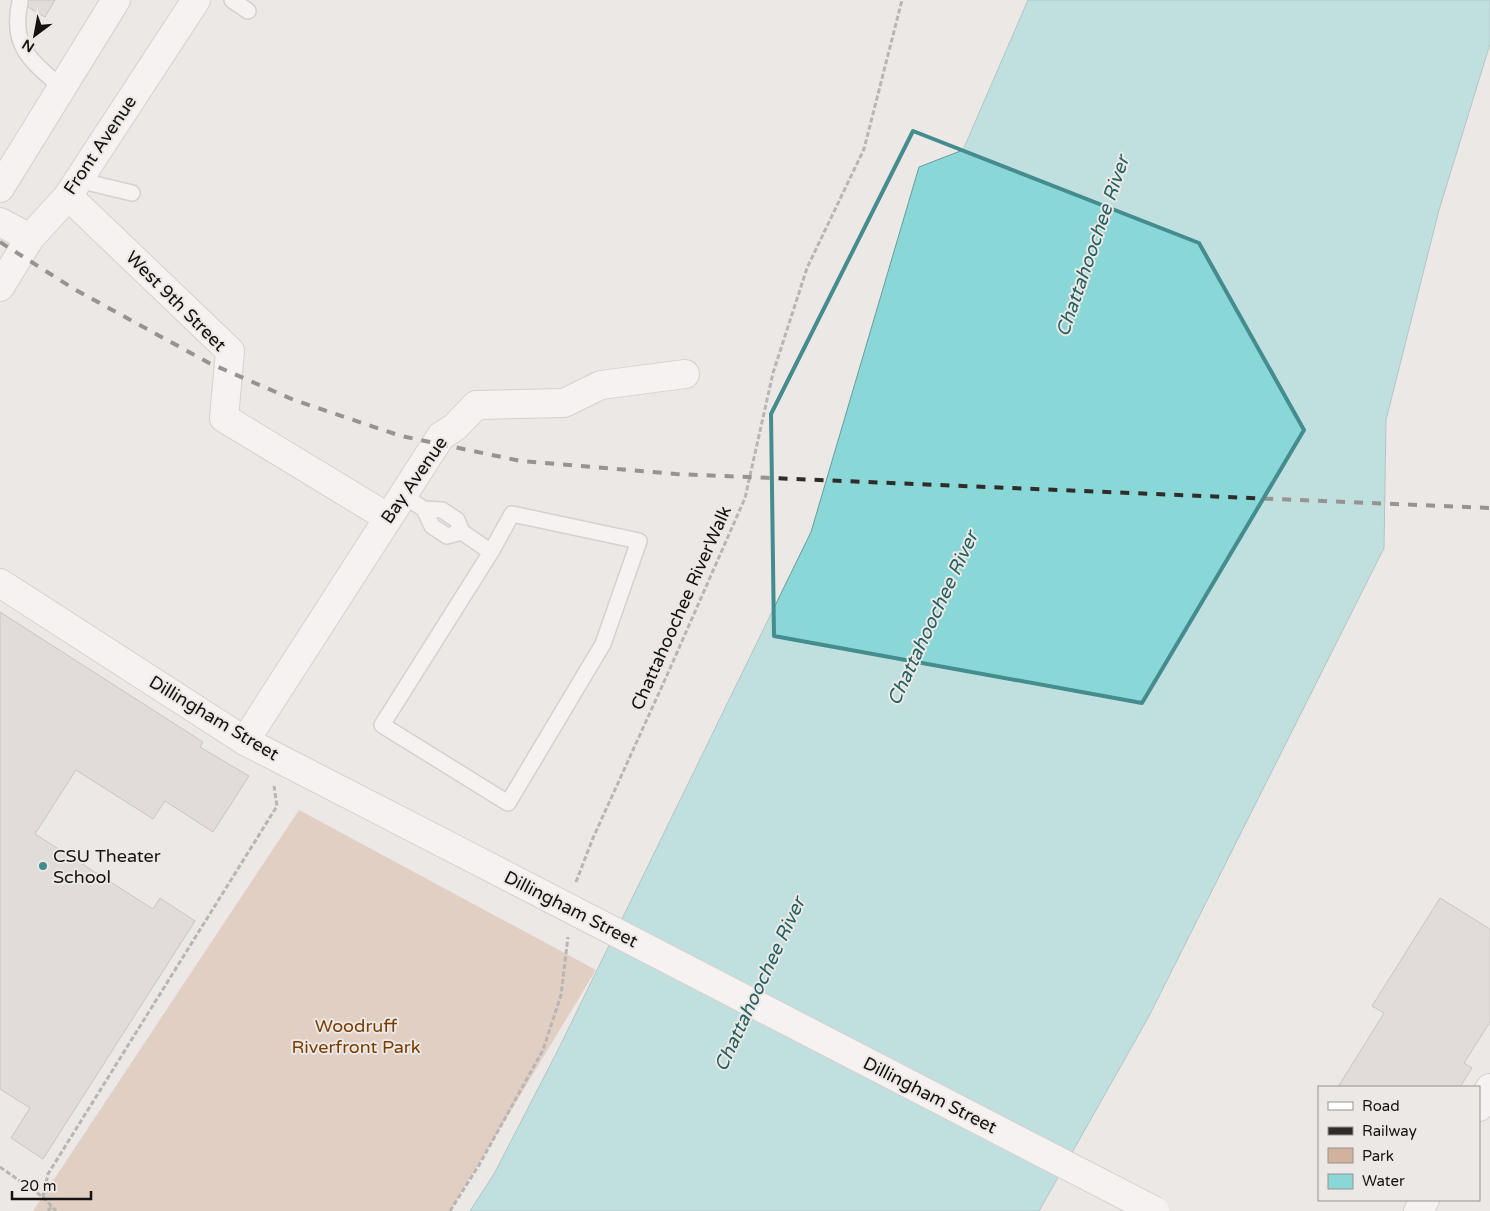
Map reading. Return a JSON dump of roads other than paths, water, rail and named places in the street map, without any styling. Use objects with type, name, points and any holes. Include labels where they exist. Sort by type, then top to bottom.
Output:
[{"type":"street","points":[[0,188],[116,0]]},
{"type":"street","name":"Front Avenue","points":[[0,287],[30,238],[73,188],[196,0]]},
{"type":"street","name":"West 9th Street","points":[[73,188],[230,350],[224,418],[387,518]]},
{"type":"street","points":[[0,222],[30,238]]},
{"type":"street","name":"Bay Avenue","points":[[245,740],[387,518],[413,502],[441,436],[455,427],[476,405],[564,403],[602,385],[685,374]]},
{"type":"street","name":"Dillingham Street","points":[[0,583],[245,740],[1155,1211]]},
{"type":"street","points":[[1480,1105],[1490,1088]]},
{"type":"lane","points":[[232,0],[248,11]]},
{"type":"lane","points":[[20,2],[16,18],[19,41],[30,60],[62,87]]},
{"type":"lane","points":[[73,188],[132,193]]},
{"type":"lane","points":[[413,502],[432,526],[439,531],[447,536],[462,532],[491,552]]},
{"type":"lane","points":[[512,514],[639,541],[603,644],[508,803],[382,725],[491,552],[512,514]]},
{"type":"water","name":"Chattahoochee River","points":[[1028,0],[1490,0],[1490,44],[1439,210],[1386,420],[1384,548],[1148,1018],[1039,1211],[470,1211],[494,1174],[559,1048],[811,532],[919,167],[963,150]]},
{"type":"railway","points":[[0,242],[74,289],[209,363],[294,400],[401,436],[521,461],[676,474],[1490,508]]},
{"type":"place","name":"CSU Theater School","points":[[43,866]]},
{"type":"park label","name":"Woodruff Riverfront Park","points":[[356,1036]]}]
